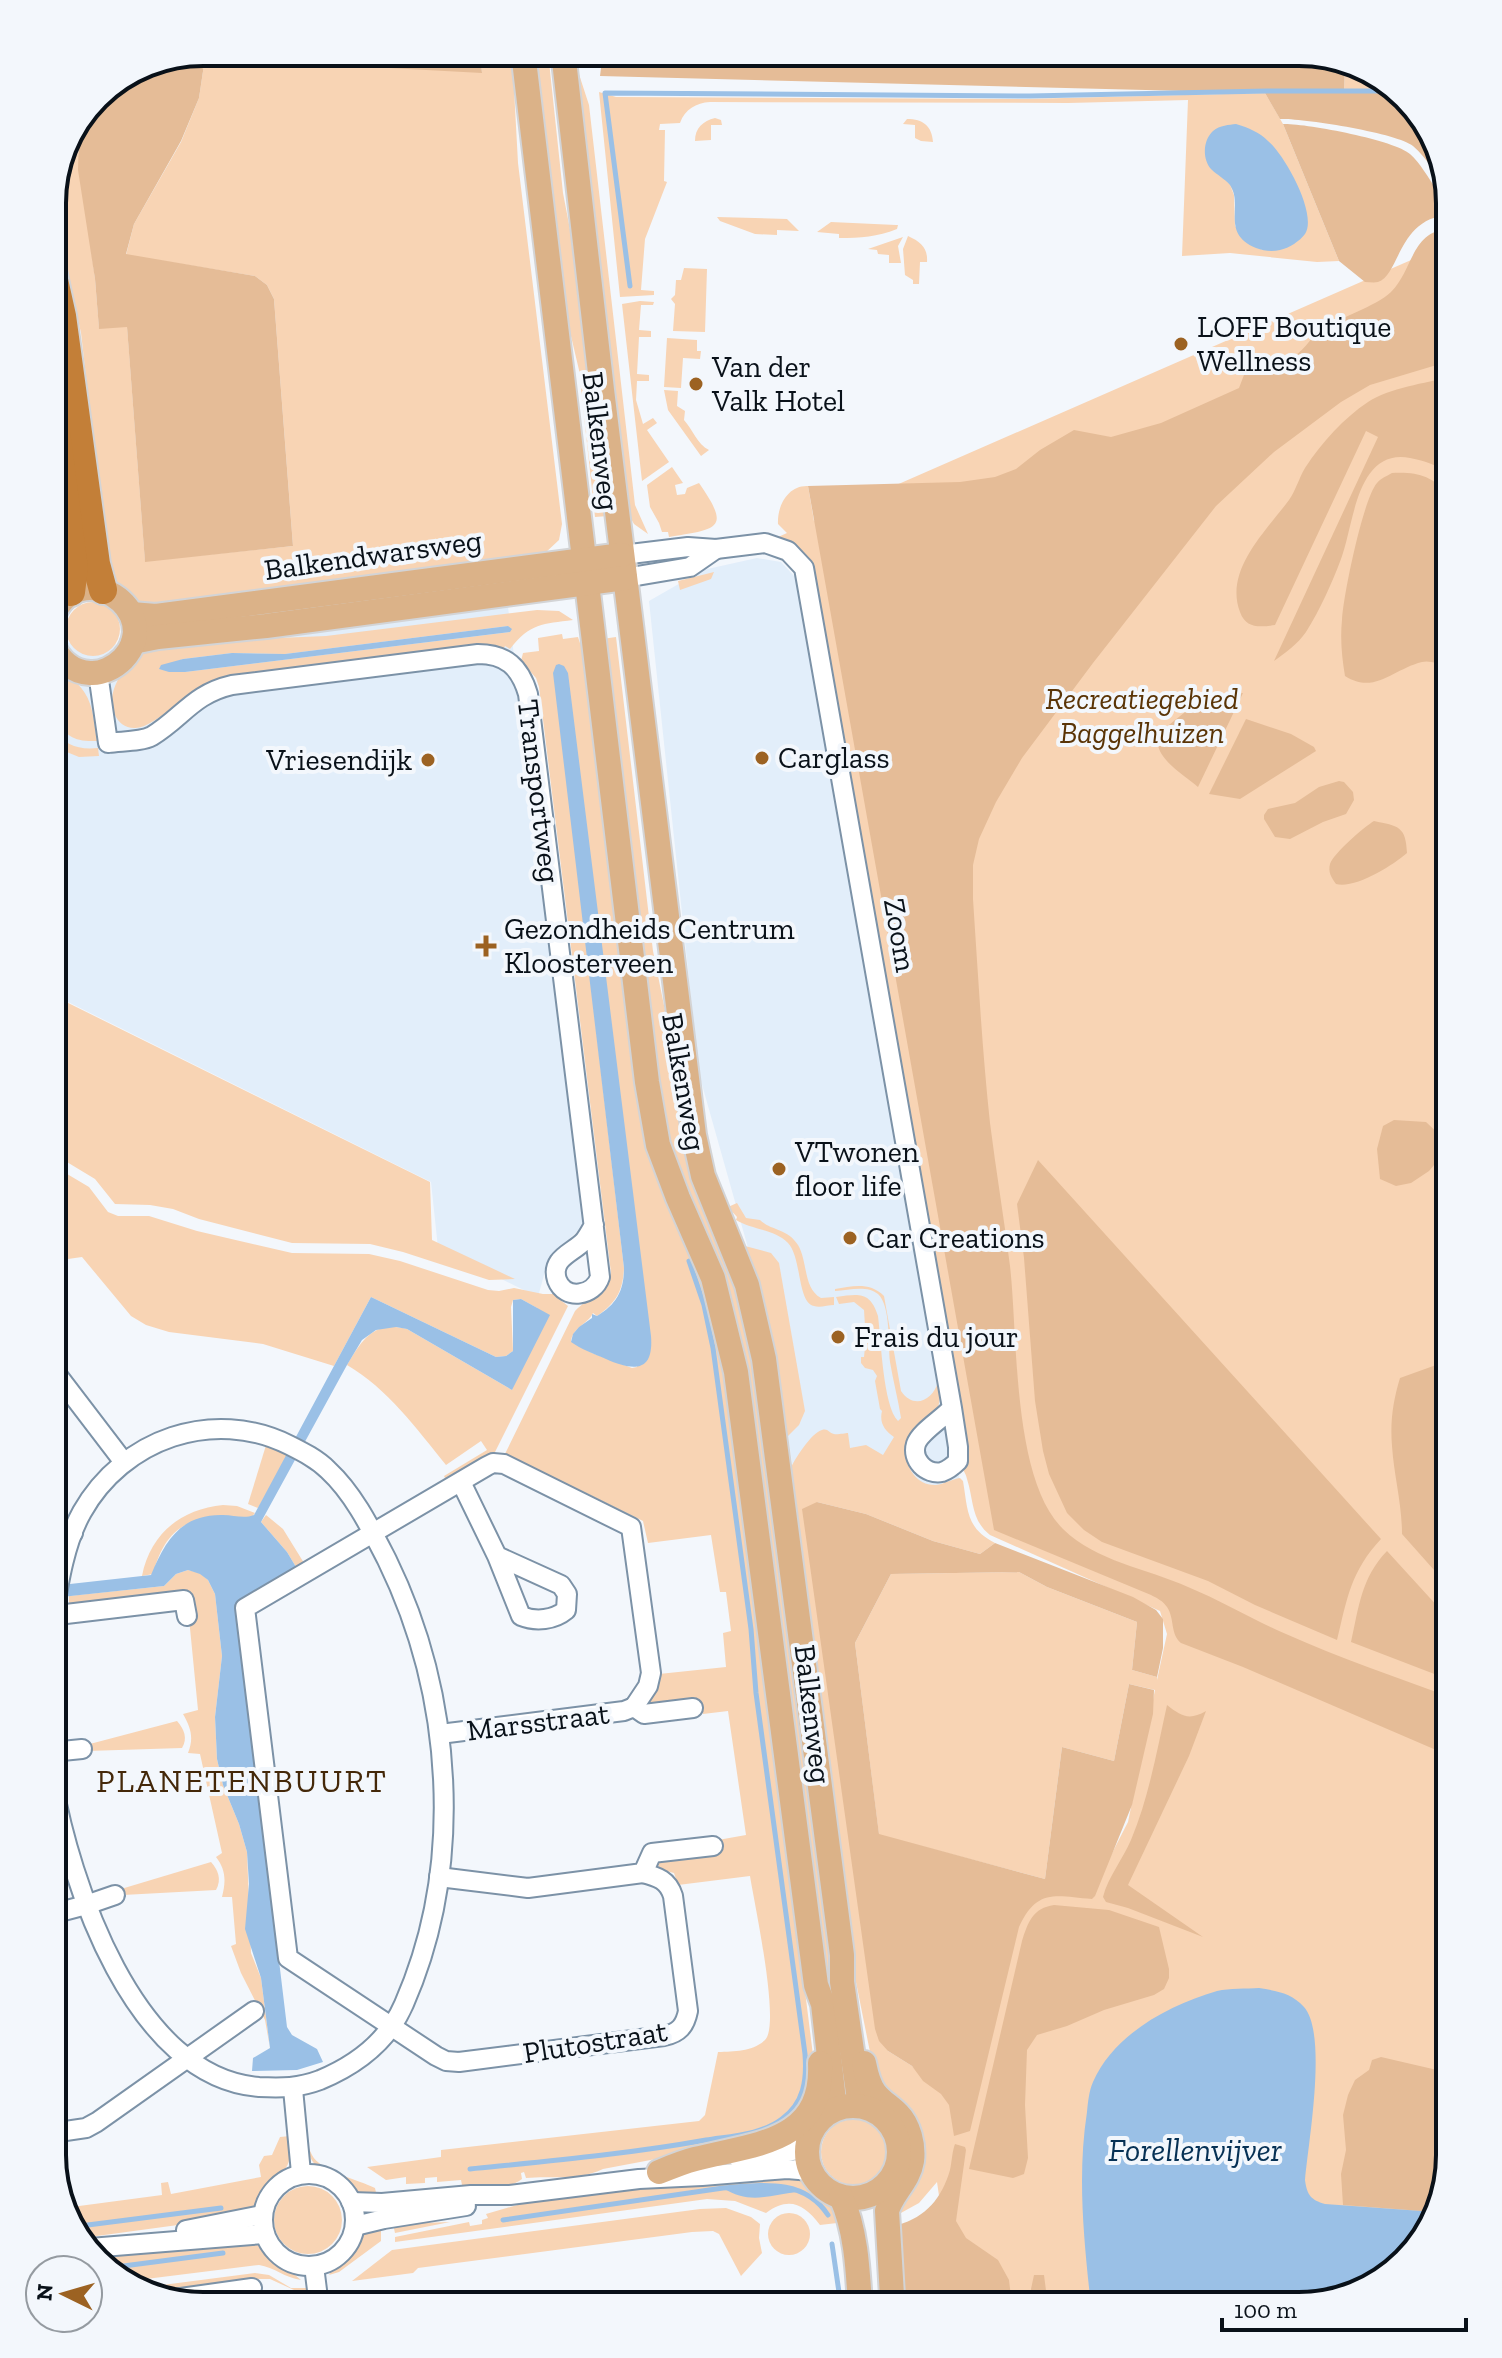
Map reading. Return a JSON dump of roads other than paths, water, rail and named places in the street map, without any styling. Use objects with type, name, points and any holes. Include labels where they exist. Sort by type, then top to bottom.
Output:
[{"type":"highway","points":[[66,345],[96,564],[103,590]]},
{"type":"highway","points":[[66,507],[74,568],[71,592]]},
{"type":"main road","name":"Balkenweg","points":[[525,66],[652,1116],[667,1170],[713,1278],[736,1372],[835,2109]]},
{"type":"main road","name":"Balkenweg","points":[[565,66],[694,1135],[703,1176],[747,1285],[764,1359],[860,2106]]},
{"type":"main road","name":"Balkendwarsweg","points":[[131,614],[156,616],[584,559],[624,567]]},
{"type":"main road","name":"Zoom","points":[[587,585],[624,567]]},
{"type":"main road","name":"Balkendwarsweg","points":[[133,642],[587,585]]},
{"type":"main road","points":[[66,597],[71,592],[93,588],[103,590],[121,599],[131,614],[134,629],[133,642],[119,663],[98,673],[86,673],[66,663]]},
{"type":"main road","name":"Balkenweg","points":[[842,1955],[850,1980],[869,2083],[878,2097],[903,2120],[911,2143],[909,2170],[887,2211],[892,2292]]},
{"type":"main road","points":[[649,2175],[692,2159],[770,2142],[789,2132],[806,2114],[817,2093],[820,2070],[813,2005],[816,1985]]},
{"type":"main road","points":[[860,2106],[877,2112],[891,2125],[899,2142],[899,2161],[892,2178],[876,2193],[857,2199],[841,2197],[819,2184],[807,2158],[807,2145],[822,2118],[835,2109],[860,2106]]},
{"type":"main road","points":[[876,2193],[872,2215],[882,2292]]},
{"type":"main road","points":[[841,2197],[851,2227],[859,2292]]},
{"type":"street","name":"Zoom","points":[[624,567],[688,547],[716,549],[765,543],[788,551],[804,568],[952,1408]]},
{"type":"street","name":"Transportweg","points":[[98,673],[108,743],[150,738],[199,697],[232,685],[478,654],[500,657],[518,670],[528,694],[594,1225]]},
{"type":"street","points":[[66,1386],[123,1461]]},
{"type":"street","points":[[66,1558],[82,1512],[94,1494],[123,1461],[169,1438],[215,1428],[244,1430],[269,1436],[307,1454],[342,1485],[373,1532],[400,1587],[420,1644],[440,1734],[443,1818],[439,1877],[429,1929],[403,2008],[372,2049],[355,2062],[293,2089],[236,2083],[201,2070],[155,2028],[103,1943],[86,1905],[66,1843]]},
{"type":"street","name":"Marsstraat","points":[[391,2026],[288,1958],[245,1608],[493,1463],[504,1464],[631,1527],[651,1673],[648,1686],[634,1707],[624,1711],[440,1734]]},
{"type":"street","points":[[461,1482],[497,1556]]},
{"type":"street","points":[[66,1531],[73,1533]]},
{"type":"street","points":[[66,1614],[184,1600],[187,1616]]},
{"type":"street","name":"Marsstraat","points":[[634,1707],[644,1714],[693,1708]]},
{"type":"street","points":[[66,1751],[82,1749]]},
{"type":"street","points":[[439,1877],[528,1888],[643,1873],[652,1853],[713,1846]]},
{"type":"street","name":"Plutostraat","points":[[391,2026],[436,2056],[451,2062],[664,2036],[680,2030],[688,2011],[673,1896],[665,1881],[643,1873]]},
{"type":"street","points":[[66,1910],[115,1895]]},
{"type":"street","points":[[66,2131],[86,2128],[97,2122],[254,2011]]},
{"type":"street","points":[[293,2089],[301,2173]]},
{"type":"street","points":[[351,2202],[510,2195],[792,2151],[807,2145]]},
{"type":"street","points":[[649,2175],[787,2169],[811,2171]]},
{"type":"street","points":[[301,2173],[319,2174],[333,2180],[345,2190],[351,2202],[355,2226],[351,2239],[342,2253],[330,2261],[305,2267],[293,2264],[272,2248],[264,2234],[262,2215],[266,2200],[277,2185],[301,2173]]},
{"type":"street","points":[[355,2226],[483,2203],[510,2195]]},
{"type":"street","points":[[101,2246],[262,2215]]},
{"type":"street","points":[[112,2245],[264,2234]]},
{"type":"street","points":[[314,2266],[317,2292]]},
{"type":"street","points":[[223,2292],[252,2288]]},
{"type":"water","points":[[1236,124],[1261,135],[1275,148],[1303,199],[1308,225],[1303,237],[1287,248],[1265,250],[1245,242],[1236,227],[1234,193],[1206,160],[1206,144],[1213,131]]},
{"type":"water","points":[[508,626],[512,629],[510,632],[185,672],[159,669],[161,665],[183,659],[232,653],[285,654]]},
{"type":"water","points":[[559,664],[568,673],[651,1336],[649,1357],[645,1363],[633,1367],[616,1363],[571,1342],[573,1334],[592,1318],[592,1314],[597,1316],[610,1307],[621,1290],[624,1268],[553,673]]},
{"type":"water","points":[[371,1297],[496,1357],[513,1351],[513,1300],[521,1299],[550,1315],[512,1390],[407,1329],[376,1330],[362,1340],[261,1522],[296,1567],[236,1604],[287,2027],[292,2035],[317,2049],[323,2062],[297,2070],[252,2071],[253,2058],[270,2048],[261,1978],[245,1929],[249,1884],[247,1852],[217,1759],[215,1717],[222,1656],[215,1594],[208,1580],[188,1570],[176,1574],[164,1586],[66,1596],[66,1584],[151,1575],[162,1551],[176,1532],[196,1519],[254,1515]]},
{"type":"water","name":"Forellenvijver","points":[[1259,1988],[1289,1996],[1304,2007],[1311,2021],[1316,2064],[1305,2180],[1310,2196],[1325,2204],[1424,2211],[1418,2224],[1382,2264],[1360,2278],[1326,2289],[1299,2292],[1090,2292],[1082,2184],[1084,2136],[1093,2082],[1114,2050],[1145,2024],[1180,2004],[1217,1991]]},
{"type":"water","points":[[758,2186],[798,2189],[797,2192],[751,2198],[723,2188]]},
{"type":"waterway","points":[[630,286],[605,93],[1030,96],[1378,91]]},
{"type":"waterway","points":[[470,2169],[618,2153],[746,2134],[782,2119],[795,2106],[802,2090],[805,2054],[713,1348],[704,1305],[689,1261]]},
{"type":"waterway","points":[[503,2220],[723,2188],[767,2185],[795,2189],[818,2203],[828,2215]]},
{"type":"waterway","points":[[86,2225],[221,2208]]},
{"type":"waterway","points":[[832,2244],[839,2292]]},
{"type":"waterway","points":[[123,2266],[223,2253]]},
{"type":"place","name":"LOFF Boutique Wellness","points":[[1181,344]]},
{"type":"place","name":"Van der Valk Hotel","points":[[696,384]]},
{"type":"place","name":"Carglass","points":[[762,758]]},
{"type":"place","name":"Vriesendijk","points":[[428,760]]},
{"type":"place","name":"Gezondheids Centrum Kloosterveen","points":[[486,946]]},
{"type":"place","name":"VTwonen floor life","points":[[779,1169]]},
{"type":"place","name":"Car Creations","points":[[850,1238]]},
{"type":"place","name":"Frais du jour","points":[[838,1337]]},
{"type":"district","name":"PLANETENBUURT","points":[[242,1781]]},
{"type":"park label","name":"Recreatiegebied Baggelhuizen","points":[[1142,716]]}]
